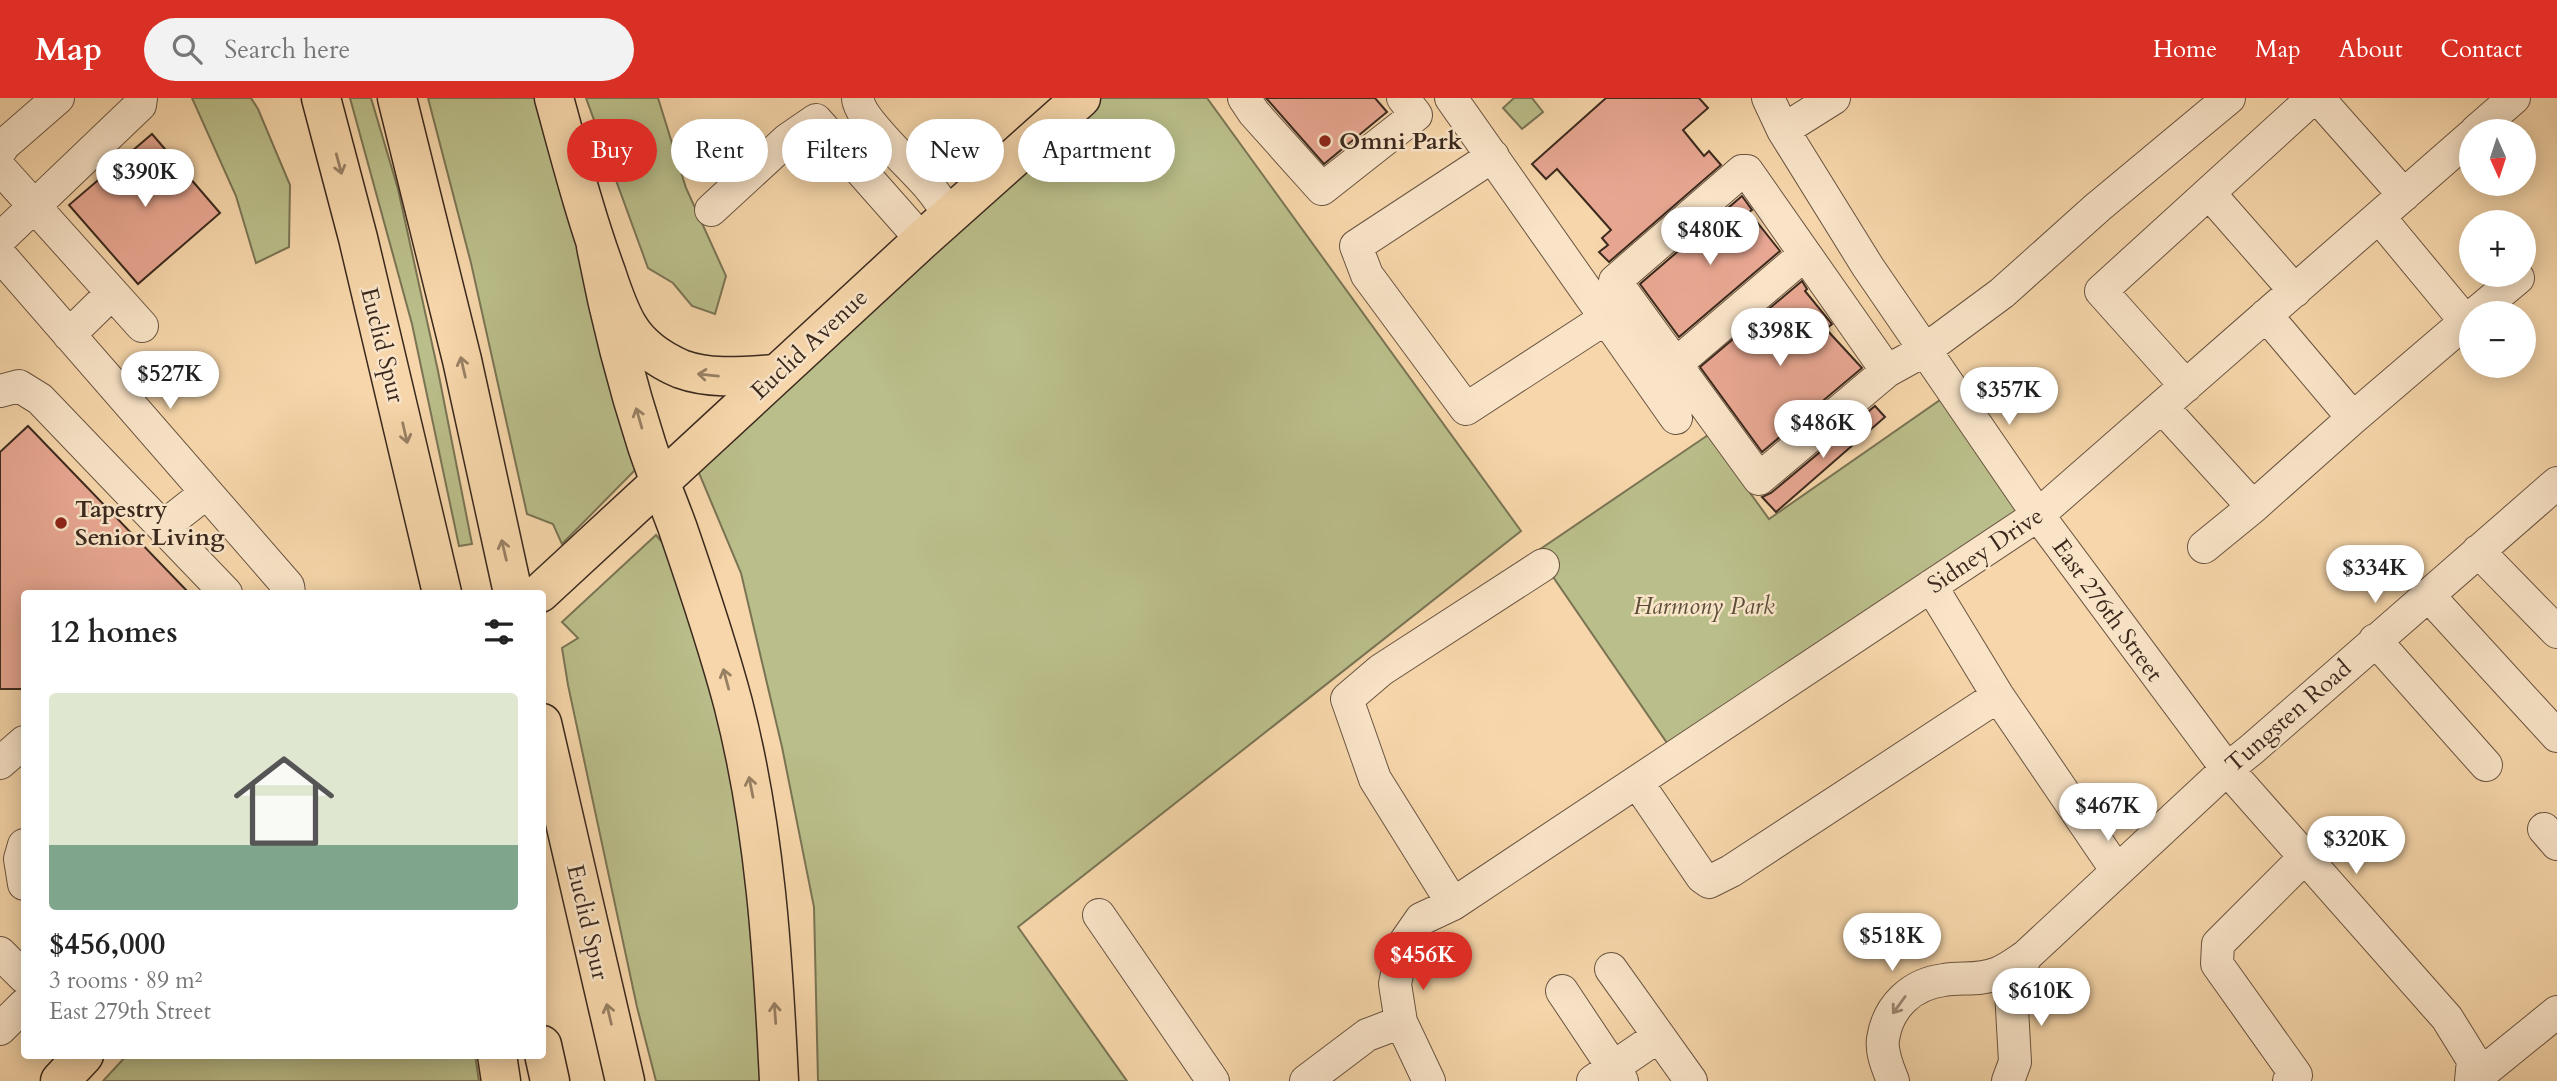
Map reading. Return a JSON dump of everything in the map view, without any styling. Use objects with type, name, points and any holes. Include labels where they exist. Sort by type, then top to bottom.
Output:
[{"type":"main road","name":"Euclid Spur","points":[[321,98],[358,239],[438,583]]},
{"type":"main road","points":[[397,98],[462,360],[512,590]]},
{"type":"main road","points":[[554,98],[596,246],[609,312],[647,446],[721,660],[743,745],[762,854],[771,946],[779,1081]]},
{"type":"main road","name":"Euclid Avenue","points":[[543,590],[950,215],[1068,102]]},
{"type":"main road","points":[[596,246],[628,326],[654,354],[696,373],[733,376],[776,374]]},
{"type":"main road","name":"Euclid Spur","points":[[546,736],[625,1081]]},
{"type":"main road","points":[[60,1081],[80,1059]]},
{"type":"main road","points":[[498,1059],[501,1081]]},
{"type":"main road","points":[[545,1059],[550,1081]]},
{"type":"street","points":[[0,151],[58,98]]},
{"type":"street","points":[[0,239],[140,104],[141,98]]},
{"type":"street","points":[[858,98],[858,106],[870,122],[929,186],[950,215]]},
{"type":"street","points":[[1244,98],[1254,113],[1322,189],[1416,115],[1403,98]]},
{"type":"street","points":[[1451,98],[1676,418]]},
{"type":"street","name":"East 276th Street","points":[[1768,98],[1783,131],[1868,267],[2038,515],[2227,769],[2447,1018],[2473,1060],[2471,1081]]},
{"type":"street","points":[[1783,131],[1834,98]]},
{"type":"street","points":[[1887,371],[1747,172],[1742,171],[1615,281],[1759,479],[1887,371],[1925,350],[2002,293],[2098,207],[2230,98]]},
{"type":"street","points":[[2186,386],[2101,291],[2316,98],[2404,195]]},
{"type":"street","points":[[2489,119],[2511,99]]},
{"type":"street","points":[[711,210],[787,140],[816,120],[922,240]]},
{"type":"street","name":"Sidney Drive","points":[[1429,1081],[1401,1022],[1395,984],[1403,945],[1421,919],[1453,904],[2038,515],[2459,147]]},
{"type":"street","points":[[1493,156],[1356,246],[1367,275],[1466,409],[1606,318]]},
{"type":"street","points":[[0,168],[142,326]]},
{"type":"street","points":[[2209,193],[2295,291]]},
{"type":"street","points":[[2379,217],[2459,305]]},
{"type":"street","points":[[1676,364],[1805,254]]},
{"type":"street","points":[[0,255],[288,586],[289,590]]},
{"type":"street","points":[[2491,301],[2507,287]]},
{"type":"street","points":[[69,335],[111,293]]},
{"type":"street","points":[[2266,315],[2353,418]]},
{"type":"street","points":[[2204,547],[2459,328]]},
{"type":"street","points":[[0,391],[19,386],[40,399],[223,590]]},
{"type":"street","points":[[2162,407],[2253,507]]},
{"type":"street","name":"Tungsten Road","points":[[1893,1081],[1885,1061],[1883,1041],[1889,1019],[1901,998],[1923,985],[1945,979],[1973,979],[1998,974],[2026,956],[2227,769],[2557,483]]},
{"type":"street","points":[[163,527],[206,493]]},
{"type":"street","points":[[2478,551],[2557,632]]},
{"type":"street","points":[[1453,904],[1375,779],[1347,699],[1381,670],[1543,565]]},
{"type":"street","points":[[1931,586],[1998,696],[2117,871]]},
{"type":"street","points":[[2428,595],[2557,736]]},
{"type":"street","points":[[2375,640],[2486,765]]},
{"type":"street","points":[[1637,782],[1702,877],[1709,882],[1719,879],[1998,696]]},
{"type":"street","points":[[0,763],[21,745]]},
{"type":"street","points":[[2289,1081],[2295,1075],[2217,964],[2218,944],[2305,857]]},
{"type":"street","points":[[1099,915],[1213,1081]]},
{"type":"street","points":[[0,953],[21,974]]},
{"type":"street","name":"Tungsten Road","points":[[2008,1081],[2015,1062],[2011,991],[2026,956]]},
{"type":"street","points":[[1611,969],[1691,1081]]},
{"type":"street","points":[[1563,991],[1609,1077],[1659,1036]]},
{"type":"street","points":[[0,1029],[21,1008]]},
{"type":"street","points":[[2471,1081],[2557,1012]]},
{"type":"street","points":[[1306,1081],[1367,1035],[1401,1022]]},
{"type":"green space","points":[[192,98],[251,98],[290,185],[289,247],[256,263],[236,196]]},
{"type":"green space","points":[[350,98],[371,98],[398,189],[472,544],[459,546],[412,324]]},
{"type":"green space","points":[[428,98],[536,98],[640,465],[562,544],[553,524],[527,514],[471,263]]},
{"type":"green space","points":[[586,98],[658,98],[671,140],[671,182],[684,182],[726,276],[715,314],[692,306],[673,283],[648,268],[617,182],[657,182],[657,119],[594,119]]},
{"type":"green space","points":[[1081,98],[1207,98],[1521,531],[1018,927],[1127,1081],[818,1081],[814,907],[782,747],[741,573],[691,454],[989,182],[1004,182],[1004,168],[1018,156],[1018,182],[1175,182],[1175,119],[1058,119]]},
{"type":"green space","points":[[1514,98],[1532,98],[1543,112],[1522,129],[1503,108]]},
{"type":"green space","name":"Harmony Park","points":[[1953,391],[2038,515],[1676,756],[1536,552],[1708,435],[1769,519]]},
{"type":"green space","points":[[656,535],[668,549],[707,667],[741,801],[765,1081],[656,1081],[637,1007],[568,685],[562,648],[578,638],[562,622]]},
{"type":"green space","points":[[123,1059],[476,1059],[479,1081],[103,1081]]},
{"type":"building","name":"Omni Park","points":[[1266,98],[1375,98],[1387,112],[1324,164]]},
{"type":"building","points":[[1606,98],[1699,98],[1708,108],[1683,130],[1704,156],[1709,151],[1721,165],[1609,262],[1599,252],[1608,245],[1602,238],[1611,230],[1557,169],[1546,179],[1532,164]]},
{"type":"building","points":[[152,134],[220,213],[138,284],[69,205]]},
{"type":"building","points":[[1742,196],[1752,210],[1749,212],[1780,251],[1679,337],[1640,284]]},
{"type":"building","points":[[1802,281],[1807,289],[1805,291],[1832,324],[1826,329],[1862,368],[1762,452],[1700,367]]},
{"type":"building","points":[[1875,406],[1885,417],[1776,512],[1762,497],[1771,493]]},
{"type":"building","name":"Tapestry Senior Living","points":[[28,426],[186,590],[21,590],[21,689],[0,689],[0,452]]},
{"type":"place","name":"Omni Park","points":[[1325,141]]},
{"type":"place","name":"Tapestry Senior Living","points":[[61,523]]}]
